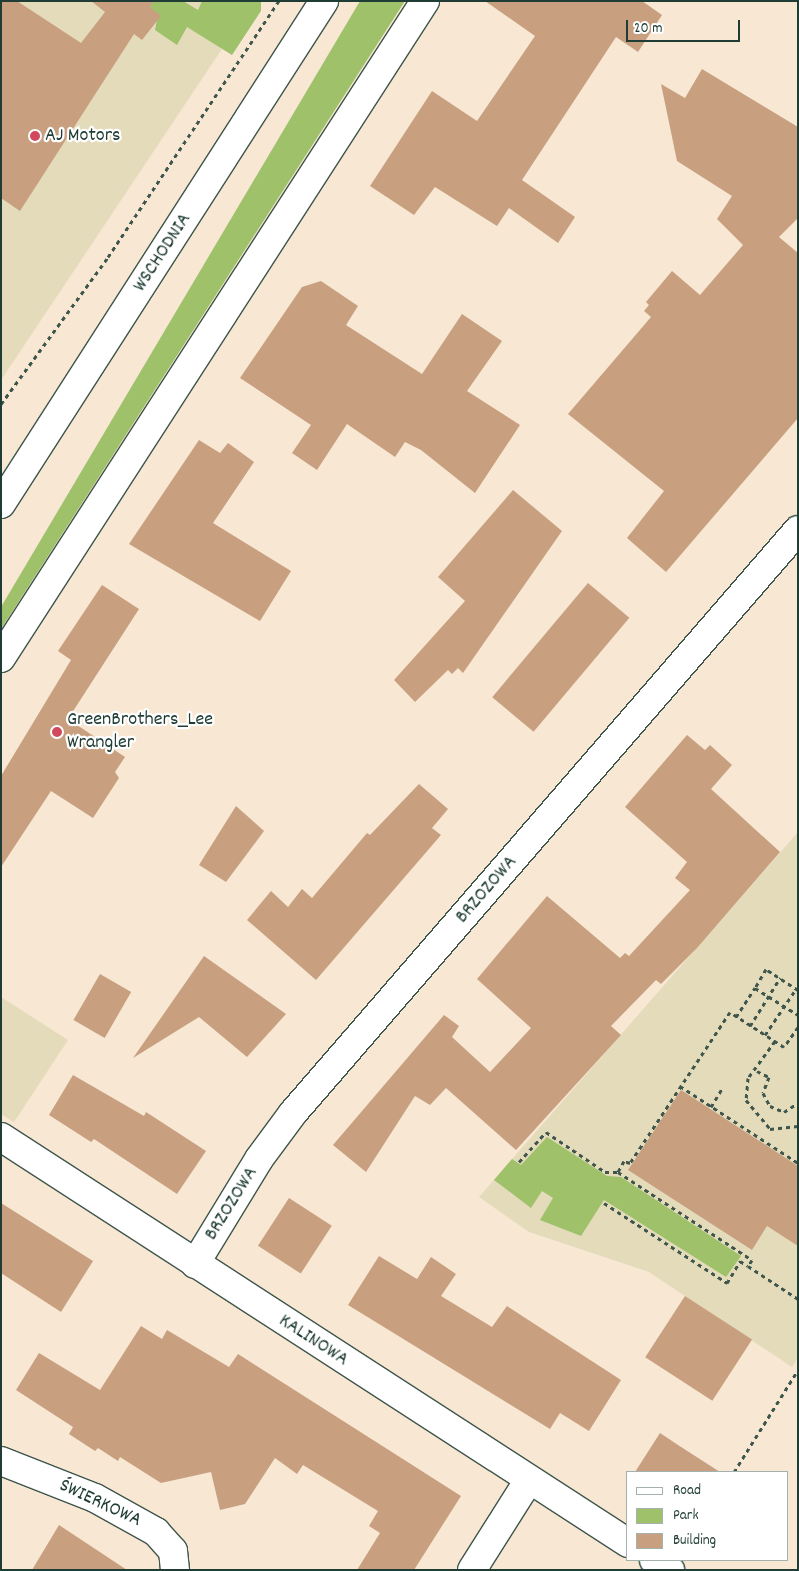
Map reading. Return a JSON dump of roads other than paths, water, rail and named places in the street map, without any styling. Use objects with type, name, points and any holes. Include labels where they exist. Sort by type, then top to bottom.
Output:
[{"type":"street","name":"WSCHODNIA","points":[[1,504],[324,1]]},
{"type":"street","points":[[1,658],[425,1]]},
{"type":"street","name":"BRZOZOWA","points":[[195,1264],[259,1159],[294,1113],[798,530]]},
{"type":"street","name":"KALINOWA","points":[[1,1137],[626,1542]]},
{"type":"street","name":"ŚWIERKOWA","points":[[1,1461],[95,1498],[156,1532],[173,1552],[175,1570]]},
{"type":"street","points":[[472,1570],[528,1480]]},
{"type":"street","points":[[656,1561],[670,1570]]},
{"type":"place","name":"AJ Motors","points":[[35,136]]},
{"type":"place","name":"GreenBrothers_Lee Wrangler","points":[[57,732]]}]
